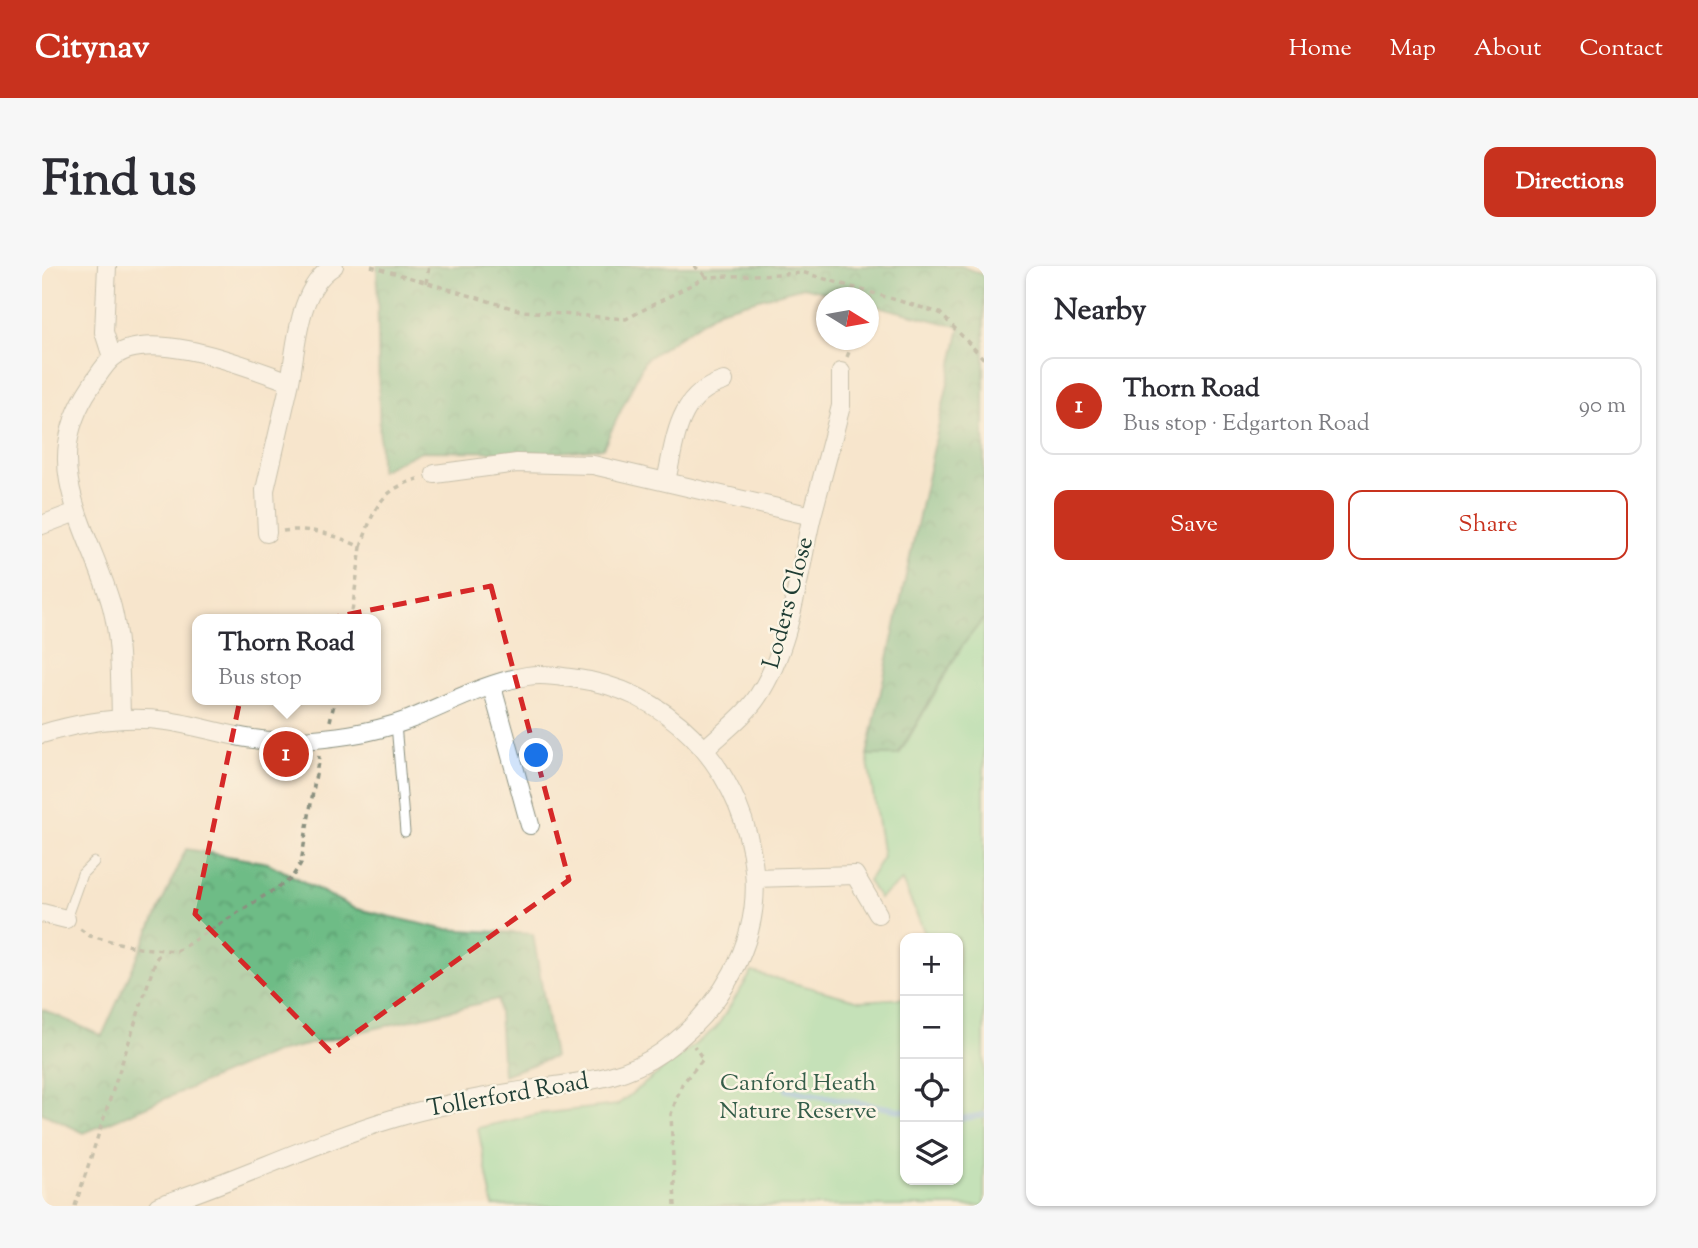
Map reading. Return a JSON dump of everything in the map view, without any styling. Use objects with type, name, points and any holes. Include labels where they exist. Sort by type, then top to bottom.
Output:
[{"type":"street","points":[[107,266],[104,332],[112,357]]},
{"type":"street","points":[[267,533],[265,490],[308,298],[320,275],[334,266]]},
{"type":"street","points":[[121,719],[112,609],[76,512],[68,477],[67,442],[75,412],[112,357],[139,348],[169,346],[205,354],[290,382]]},
{"type":"street","name":"Loders Close","points":[[705,749],[757,698],[771,675],[781,648],[841,405],[841,372]]},
{"type":"street","points":[[666,481],[680,419],[696,394],[706,386],[724,381]]},
{"type":"street","name":"Loders Close","points":[[435,474],[517,463],[593,466],[812,516]]},
{"type":"street","points":[[42,525],[76,512]]},
{"type":"street","name":"Tollerford Road","points":[[42,734],[68,726],[121,719],[166,721],[281,742],[320,739],[359,734],[396,724],[528,676],[570,677],[603,684],[638,696],[668,715],[705,749],[745,817],[755,878],[750,923],[740,957],[726,987],[707,1013],[685,1033],[631,1070],[593,1082],[485,1097],[398,1117],[334,1138],[187,1201],[158,1206]]},
{"type":"street","points":[[492,687],[530,825]]},
{"type":"street","points":[[755,878],[855,875],[878,914]]},
{"type":"street","points":[[42,913],[66,919]]},
{"type":"lane","points":[[396,724],[405,832]]},
{"type":"lane","points":[[66,919],[82,874],[94,862]]},
{"type":"path","points":[[371,266],[522,312],[626,319],[706,277],[805,273],[852,287]]},
{"type":"path","points":[[426,283],[429,266]]},
{"type":"path","points":[[694,266],[706,277]]},
{"type":"path","points":[[879,295],[940,313],[984,359]]},
{"type":"path","points":[[352,614],[361,547],[373,510],[397,485],[435,474]]},
{"type":"path","points":[[267,533],[302,528],[335,535],[361,547]]},
{"type":"path","points":[[66,919],[90,936],[162,951],[177,950],[188,946],[291,879],[301,863],[320,739]]},
{"type":"path","points":[[75,1206],[156,959],[162,951]]},
{"type":"path","points":[[675,1206],[671,1114],[682,1084],[703,1059],[685,1033]]},
{"type":"highlighted area","points":[[491,586],[569,880],[330,1051],[195,914],[254,633]]},
{"type":"green space","points":[[377,266],[961,266],[984,275],[984,618],[962,646],[898,755],[867,755],[960,327],[879,307],[879,287],[816,287],[816,290],[803,287],[719,310],[645,360],[603,448],[560,452],[421,451],[380,471]]},
{"type":"green space","name":"Canford Heath Nature Reserve","points":[[984,618],[984,1206],[493,1206],[478,1128],[538,1114],[617,1105],[716,1028],[752,972],[860,1001],[900,998],[900,1185],[963,1185],[963,933],[925,933],[902,881],[879,898],[868,881],[883,857],[867,755],[899,755],[962,646]]},
{"type":"green space","points":[[186,849],[268,863],[353,908],[443,929],[533,934],[554,1057],[503,1075],[498,999],[273,1053],[84,1133],[42,1113],[42,1009],[102,1036]]},
{"type":"waterway","points":[[787,1090],[900,1110]]},
{"type":"waterway","points":[[963,1118],[984,1115]]},
{"type":"place","name":"Thorn Road","points":[[286,754]]}]
